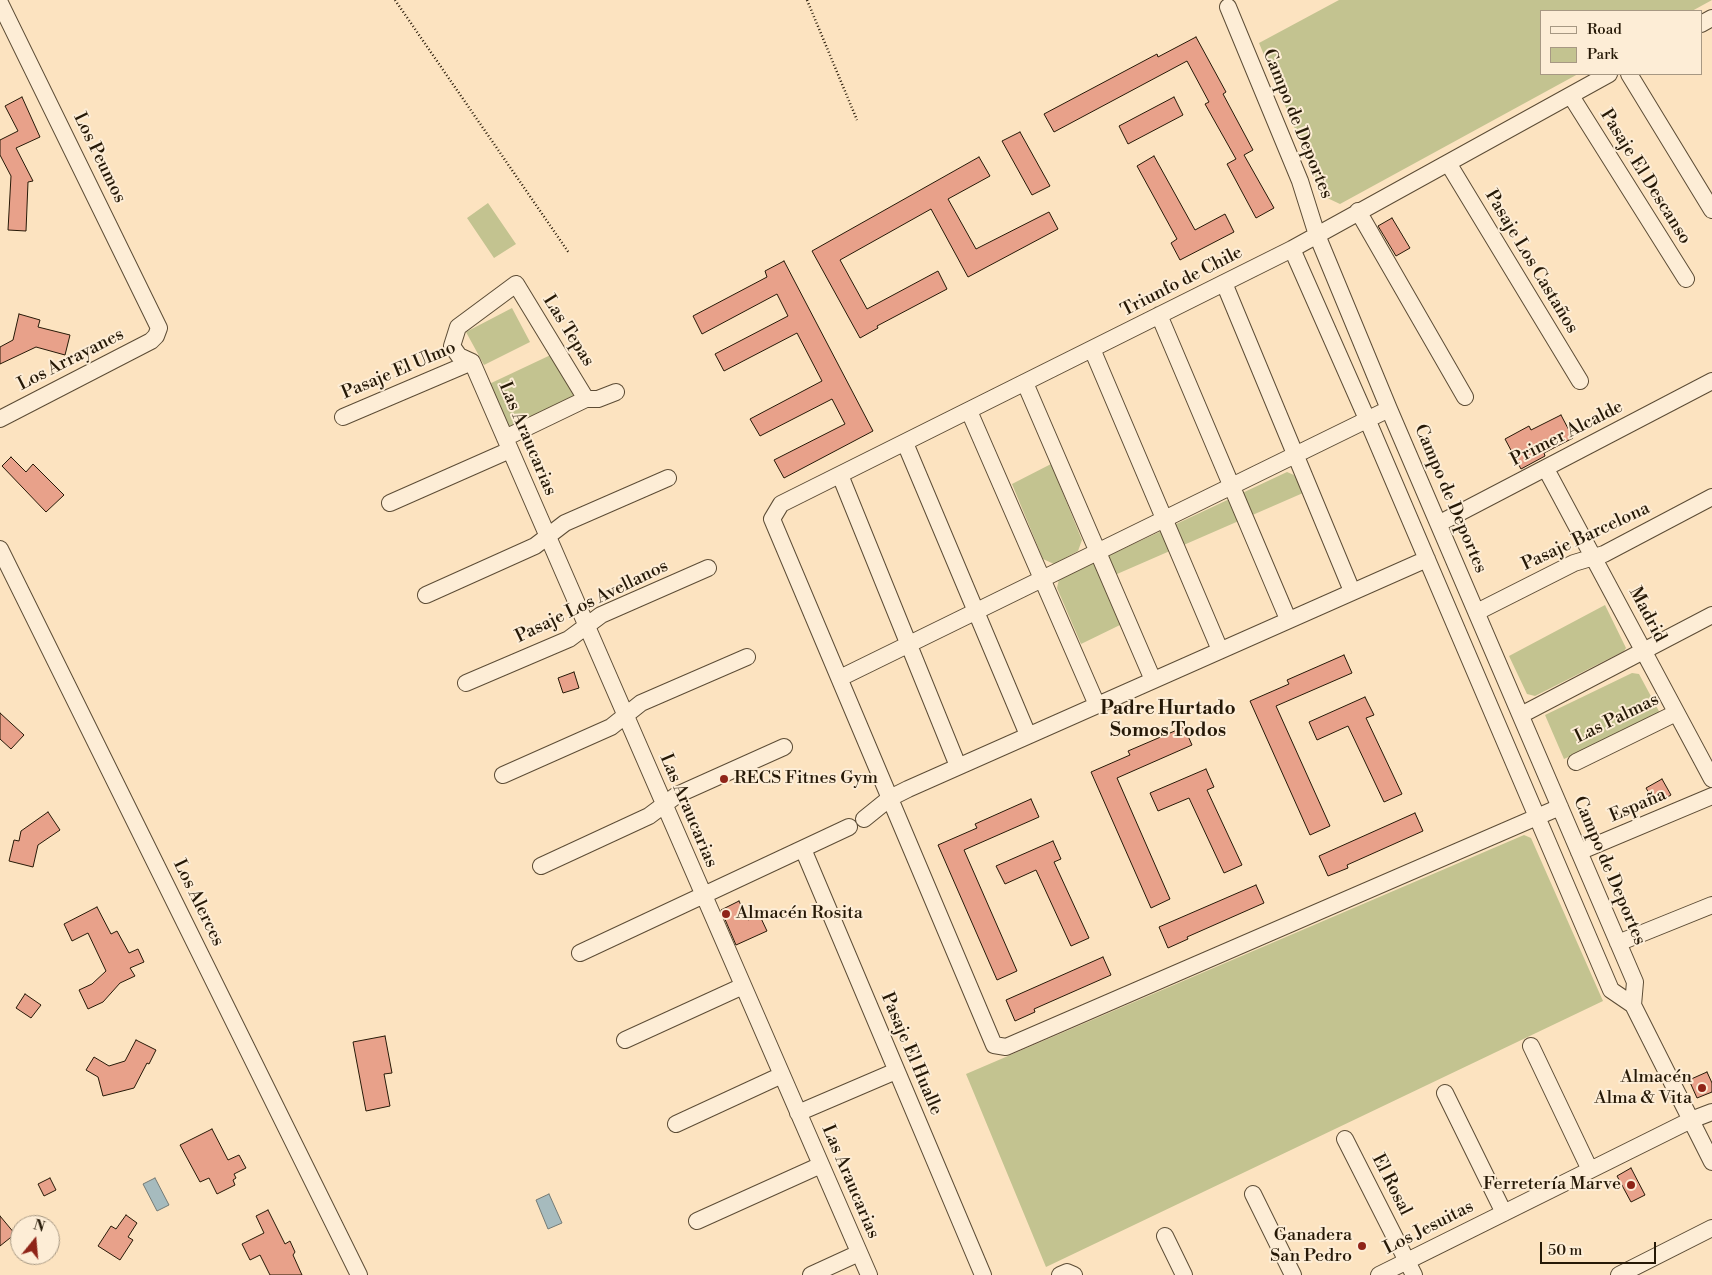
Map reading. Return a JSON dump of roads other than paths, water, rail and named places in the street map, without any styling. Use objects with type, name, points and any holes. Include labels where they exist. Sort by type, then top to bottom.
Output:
[{"type":"street","name":"Los Peumos","points":[[0,3],[157,322],[158,332]]},
{"type":"street","name":"Campo de Deportes","points":[[1228,7],[1300,180],[1317,235],[1389,409],[1635,982],[1632,1005]]},
{"type":"street","name":"Triunfo de Chile","points":[[840,678],[772,519],[781,504],[1292,249],[1607,75]]},
{"type":"street","points":[[1630,75],[1712,210]]},
{"type":"street","name":"Pasaje El Descanso","points":[[1570,96],[1686,279]]},
{"type":"street","name":"Pasaje Los Castaños","points":[[1448,163],[1580,381]]},
{"type":"street","points":[[1358,211],[1465,396]]},
{"type":"street","points":[[1292,249],[1367,419],[1611,990],[1632,1005],[1712,1162]]},
{"type":"street","points":[[1224,283],[1352,591]]},
{"type":"street","name":"Las Tepas","points":[[472,362],[459,356],[452,346],[458,328],[516,284],[586,400]]},
{"type":"street","points":[[1159,316],[1288,619]]},
{"type":"street","name":"Los Arrayanes","points":[[0,419],[151,341],[158,332]]},
{"type":"street","points":[[1092,349],[1220,650]]},
{"type":"street","name":"Pasaje El Ulmo","points":[[343,417],[472,362]]},
{"type":"street","name":"Las Araucarias","points":[[472,362],[869,1275]]},
{"type":"street","name":"Primer Alcalde","points":[[1440,524],[1528,476],[1546,470],[1712,381]]},
{"type":"street","points":[[1025,383],[1152,680]]},
{"type":"street","points":[[390,503],[507,444],[586,400],[598,399],[616,392]]},
{"type":"street","points":[[1389,409],[840,678],[994,1045],[1006,1048],[1560,807]]},
{"type":"street","points":[[968,411],[1097,705]]},
{"type":"street","points":[[905,443],[1028,735]]},
{"type":"street","name":"Madrid","points":[[1546,470],[1712,780]]},
{"type":"street","points":[[840,475],[958,766]]},
{"type":"street","points":[[426,595],[534,546],[564,523],[668,478]]},
{"type":"street","name":"Pasaje Barcelona","points":[[1477,612],[1574,562],[1593,558],[1712,497]]},
{"type":"street","name":"Los Alerces","points":[[0,549],[360,1275]]},
{"type":"street","points":[[864,819],[890,798],[958,766],[1427,559]]},
{"type":"street","name":"Pasaje Los Avellanos","points":[[466,683],[569,639],[601,615],[708,568]]},
{"type":"street","points":[[1521,716],[1712,615]]},
{"type":"street","points":[[503,775],[611,727],[641,703],[748,658]]},
{"type":"street","name":"Las Palmas","points":[[1576,762],[1676,713]]},
{"type":"street","points":[[541,866],[649,816],[677,795],[784,747]]},
{"type":"street","name":"España","points":[[1579,852],[1712,796]]},
{"type":"street","points":[[580,953],[693,902],[703,895],[849,827]]},
{"type":"street","name":"Pasaje El Hualle","points":[[803,849],[983,1275]]},
{"type":"street","points":[[1618,943],[1712,906]]},
{"type":"street","points":[[625,1040],[743,986]]},
{"type":"street","points":[[1531,1046],[1590,1170]]},
{"type":"street","points":[[798,1113],[896,1070]]},
{"type":"street","points":[[676,1124],[782,1075]]},
{"type":"street","points":[[1445,1093],[1504,1213]]},
{"type":"street","name":"Los Jesuitas","points":[[1380,1275],[1411,1268],[1504,1213],[1691,1120],[1712,1112]]},
{"type":"street","name":"El Rosal","points":[[1345,1139],[1411,1268]]},
{"type":"street","points":[[697,1220],[821,1165]]},
{"type":"street","points":[[1252,1194],[1293,1275]]},
{"type":"street","points":[[1619,1275],[1712,1228]]},
{"type":"street","points":[[1165,1236],[1184,1275]]},
{"type":"street","points":[[811,1275],[859,1253]]},
{"type":"street","points":[[1060,1275],[1067,1272],[1074,1275]]},
{"type":"place","name":"RECS Fitnes Gym","points":[[724,779]]},
{"type":"place","name":"Almacén Rosita","points":[[726,914]]},
{"type":"place","name":"Almacén Alma & Vita","points":[[1702,1088]]},
{"type":"place","name":"Ferretería Marve","points":[[1631,1185]]},
{"type":"place","name":"Ganadera San Pedro","points":[[1362,1246]]},
{"type":"district","name":"Padre Hurtado Somos Todos","points":[[1168,720]]}]
